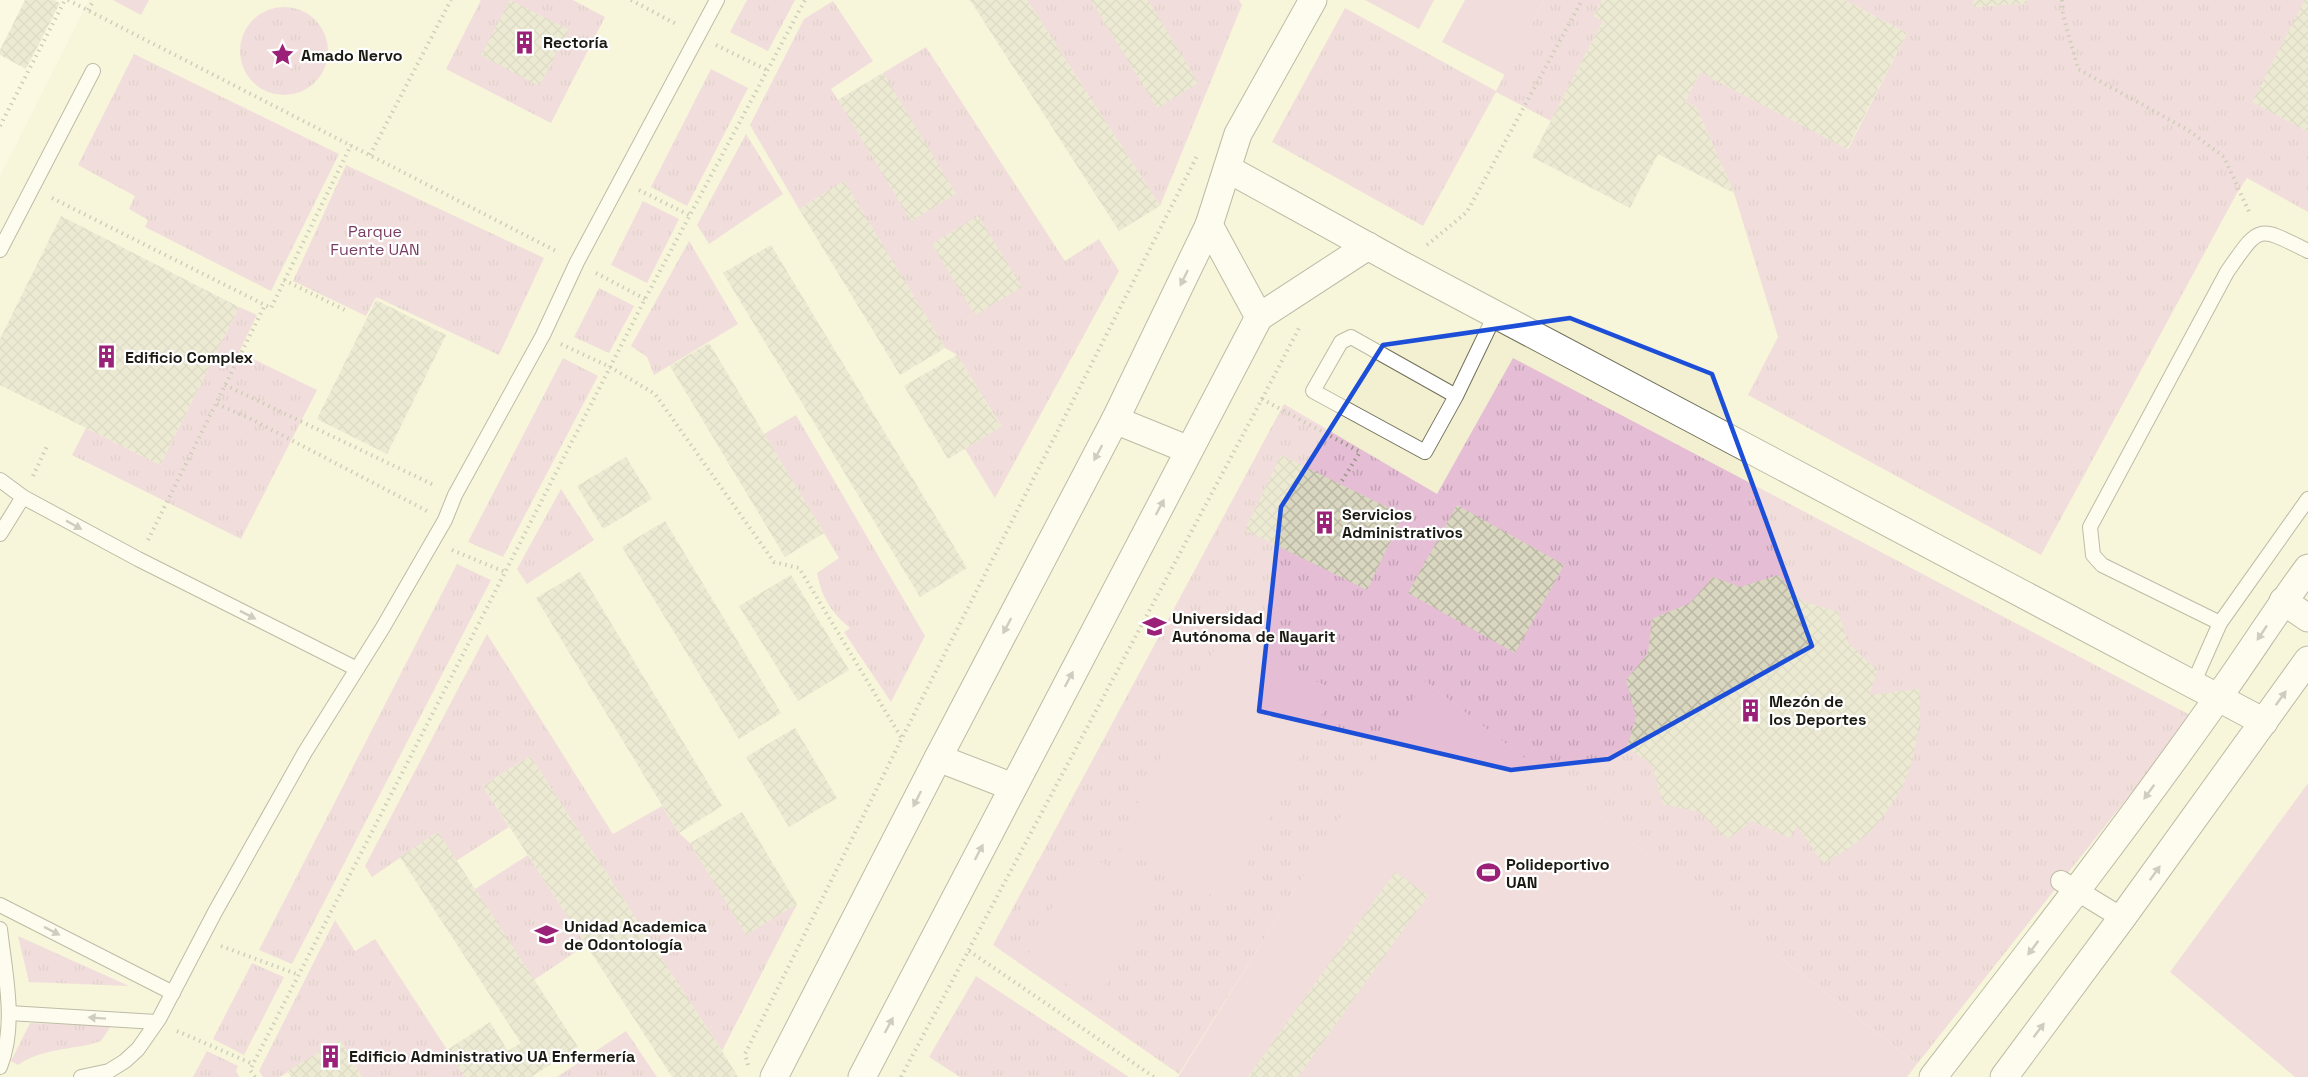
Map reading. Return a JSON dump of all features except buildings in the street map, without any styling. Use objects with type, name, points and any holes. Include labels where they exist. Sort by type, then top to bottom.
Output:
[{"type":"street","points":[[774,1077],[1115,420],[1209,225],[1238,134],[1313,0]]},
{"type":"street","points":[[1228,169],[1402,265],[2264,722]]},
{"type":"street","points":[[1209,225],[1259,316]]},
{"type":"street","points":[[862,1077],[1259,316],[1368,246]]},
{"type":"street","points":[[1115,420],[1189,450]]},
{"type":"street","points":[[1933,1077],[2069,885],[2218,698],[2308,568]]},
{"type":"street","points":[[2283,602],[2308,618]]},
{"type":"street","points":[[2004,1077],[2308,660]]},
{"type":"street","points":[[938,758],[1013,787]]},
{"type":"street","points":[[2069,885],[2122,918]]},
{"type":"lane","points":[[81,1077],[109,1071],[125,1061],[138,1049],[156,1022],[202,939],[214,912],[305,752],[445,520],[455,495],[543,335],[577,262],[717,0]]},
{"type":"lane","points":[[0,250],[93,71]]},
{"type":"lane","points":[[2220,623],[2102,565],[2093,555],[2090,527],[2227,272],[2250,238],[2259,234],[2273,233],[2308,251]]},
{"type":"lane","points":[[1456,396],[1351,337],[1341,342],[1313,391],[1425,452],[1456,396],[1496,313]]},
{"type":"lane","points":[[0,480],[23,497],[138,560],[357,669]]},
{"type":"lane","points":[[0,534],[23,497]]},
{"type":"lane","points":[[2193,684],[2220,623],[2308,499]]},
{"type":"lane","points":[[0,904],[173,993]]},
{"type":"lane","points":[[0,929],[9,1012],[6,1051],[0,1067]]},
{"type":"lane","points":[[9,1012],[156,1022]]},
{"type":"path","points":[[0,126],[66,0],[351,145],[645,299]]},
{"type":"path","points":[[88,10],[94,0]]},
{"type":"path","points":[[370,155],[451,0]]},
{"type":"path","points":[[255,1077],[250,1070],[253,1064],[645,299],[805,0]]},
{"type":"path","points":[[1402,265],[1467,212],[1582,0]]},
{"type":"path","points":[[2062,0],[2063,15],[2078,69],[2188,130],[2224,157],[2259,234]]},
{"type":"path","points":[[32,188],[271,308],[351,145]]},
{"type":"path","points":[[748,1065],[745,1054],[902,738],[1201,150]]},
{"type":"path","points":[[621,180],[689,215]]},
{"type":"path","points":[[284,280],[347,311]]},
{"type":"path","points":[[138,560],[265,305]]},
{"type":"path","points":[[903,1076],[1302,321]]},
{"type":"path","points":[[543,335],[610,367],[655,394],[774,562],[799,568],[902,738]]},
{"type":"path","points":[[225,385],[455,495]]},
{"type":"path","points":[[1262,399],[1360,452],[1340,484]]},
{"type":"path","points":[[217,404],[292,440],[445,520]]},
{"type":"path","points":[[23,497],[48,444]]},
{"type":"path","points":[[432,542],[505,572]]},
{"type":"path","points":[[202,939],[299,975]]},
{"type":"path","points":[[969,951],[1154,1077]]},
{"type":"path","points":[[156,1022],[253,1064]]},
{"type":"highlighted area","points":[[1570,318],[1712,374],[1812,646],[1609,759],[1511,770],[1259,711],[1281,507],[1383,345]]},
{"type":"shaded area","name":"Universidad Autónoma de Nayarit","points":[[89,0],[2308,0],[2308,1077],[0,1077],[0,176]]},
{"type":"green space","points":[[113,0],[149,0],[141,15]]},
{"type":"green space","points":[[481,0],[573,0],[605,17],[551,123],[446,69]]},
{"type":"green space","points":[[747,0],[795,0],[768,51],[730,32]]},
{"type":"green space","points":[[1027,0],[1239,0],[1242,5],[1160,206]]},
{"type":"green space","points":[[1365,0],[1434,0],[1419,29]]},
{"type":"green space","points":[[1465,0],[1544,0],[1505,75],[1442,42]]},
{"type":"green space","points":[[1544,0],[1602,0],[1594,16],[1603,21],[1551,121],[1496,92],[1423,226],[1272,142],[1345,8],[1496,91]]},
{"type":"green space","points":[[1844,0],[1973,0],[1974,7],[2026,3],[2026,0],[2308,0],[2308,212],[2247,178],[2041,555],[1748,395],[1778,337],[1734,193],[1696,107],[1685,102],[1700,72],[1848,149],[1907,33]]},
{"type":"green space","points":[[833,1],[873,61],[831,89],[838,100],[926,47],[1065,261],[1099,239],[1119,271],[995,498],[965,449],[1001,426],[957,355],[945,348],[844,182],[799,209],[750,125],[804,19]]},
{"type":"green space","points":[[284,7],[301,11],[315,20],[324,34],[328,51],[324,68],[315,82],[301,91],[284,95],[267,91],[253,82],[244,68],[240,51],[244,34],[253,20],[267,11]]},
{"type":"green space","points":[[134,54],[339,154],[271,291],[145,227],[148,220],[129,209],[135,196],[78,165]]},
{"type":"green space","points":[[711,69],[748,88],[687,206],[651,187]]},
{"type":"green space","points":[[746,134],[783,194],[709,244],[697,225]]},
{"type":"green space","name":"Parque Fuente UAN","points":[[346,165],[544,258],[499,355],[376,297],[366,316],[293,281]]},
{"type":"green space","points":[[643,201],[679,219],[647,283],[611,265]]},
{"type":"green space","points":[[689,241],[738,324],[654,375],[647,357],[631,346]]},
{"type":"green space","points":[[599,288],[634,306],[609,353],[574,337]]},
{"type":"green space","points":[[239,307],[257,315],[239,352],[317,390],[241,539],[72,455],[86,428],[160,465]]},
{"type":"green space","points":[[563,358],[598,376],[503,557],[468,542]]},
{"type":"green space","points":[[1513,358],[2192,716],[1917,1064],[1426,682],[1179,1074],[993,945],[1284,404],[1437,494]]},
{"type":"green space","points":[[796,415],[925,636],[891,702],[844,632],[850,628],[837,616],[824,597],[817,573],[839,558],[764,434]]},
{"type":"green space","points":[[561,489],[594,540],[527,584],[517,569]]},
{"type":"green space","points":[[457,564],[491,580],[292,964],[259,950]]},
{"type":"green space","points":[[487,634],[613,834],[662,806],[679,833],[690,843],[746,934],[797,904],[722,1051],[530,756],[483,786],[509,827],[456,861],[438,832],[372,877],[365,866]]},
{"type":"green space","points":[[1222,634],[1334,690],[1228,903],[1116,847]]},
{"type":"green space","name":"Polideportivo UAN","points":[[1425,681],[1917,1064],[1907,1077],[1178,1077]]},
{"type":"green space","points":[[2308,783],[2308,1077],[2295,1077],[2170,972]]},
{"type":"green space","points":[[1080,852],[1154,889],[1098,1000],[1025,962]]},
{"type":"green space","points":[[528,855],[586,945],[534,980],[475,889]]},
{"type":"green space","points":[[335,920],[355,951],[375,939],[465,1077],[362,1077],[340,1040],[280,1077],[263,1077],[259,1071]]},
{"type":"green space","points":[[18,936],[129,986],[29,982]]},
{"type":"green space","points":[[252,963],[284,977],[244,1055],[213,1039]]},
{"type":"green space","points":[[976,976],[1129,1077],[960,1077],[929,1057]]},
{"type":"green space","points":[[30,1023],[111,1026],[101,1041],[48,1052],[18,1065],[11,1061]]},
{"type":"green space","points":[[626,1031],[657,1077],[557,1077]]},
{"type":"green space","points":[[207,1051],[238,1066],[236,1071],[239,1077],[193,1077]]},
{"type":"place","name":"Rectoría","points":[[525,42]]},
{"type":"place","name":"Amado Nervo","points":[[283,55]]},
{"type":"place","name":"Edificio Complex","points":[[107,357]]},
{"type":"place","name":"Servicios Administrativos","points":[[1324,523]]},
{"type":"place","name":"Universidad Autónoma de Nayarit","points":[[1154,627]]},
{"type":"place","name":"Mezón de los Deportes","points":[[1751,710]]},
{"type":"place","name":"Polideportivo UAN","points":[[1488,873]]},
{"type":"place","name":"Unidad Academica de Odontología","points":[[546,935]]},
{"type":"place","name":"Edificio Administrativo UA Enfermería","points":[[331,1056]]}]
